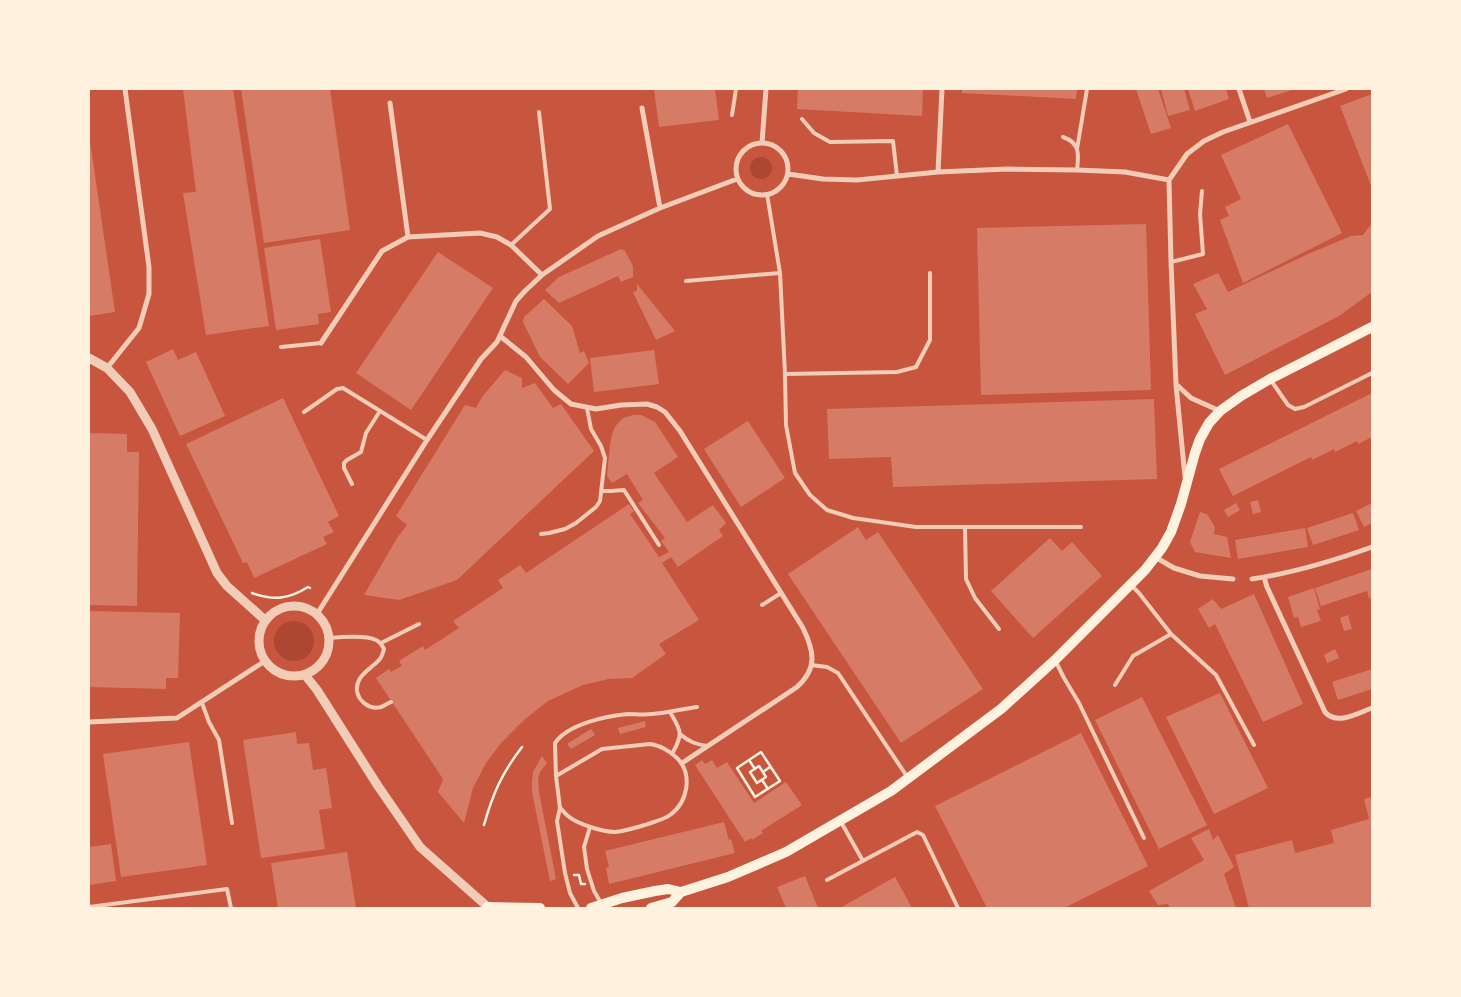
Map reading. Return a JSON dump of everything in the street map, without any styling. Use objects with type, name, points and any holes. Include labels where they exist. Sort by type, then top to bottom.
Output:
[{"type":"main road","points":[[651,908],[672,902],[681,892],[728,877],[786,852],[891,791],[1001,708],[1056,660],[1130,584],[1162,548],[1171,532],[1181,504],[1200,439],[1209,423],[1220,411],[1270,379],[1372,327]]},
{"type":"main road","points":[[591,908],[632,896],[668,889],[681,892]]},
{"type":"main road","points":[[488,907],[540,908]]},
{"type":"street","points":[[108,368],[139,328],[149,294],[148,267],[125,89]]},
{"type":"street","points":[[762,143],[766,89]]},
{"type":"street","points":[[938,172],[942,89]]},
{"type":"street","points":[[1239,89],[1250,122]]},
{"type":"street","points":[[1186,484],[1176,384],[1169,180],[1187,154],[1223,132],[1346,89]]},
{"type":"street","points":[[390,103],[408,237]]},
{"type":"street","points":[[642,108],[660,208]]},
{"type":"street","points":[[762,143],[774,146],[782,153],[787,161],[788,174],[782,186],[774,192],[759,195],[747,191],[737,179],[736,167],[741,154],[751,145],[762,143]]},
{"type":"street","points":[[788,174],[857,180],[938,172],[1007,169],[1077,170],[1125,172],[1169,180]]},
{"type":"street","points":[[317,614],[427,440],[481,359],[497,342],[516,301],[542,275],[598,236],[660,208],[737,179]]},
{"type":"street","points":[[321,343],[382,251],[408,237],[480,233],[497,237],[511,245],[542,275]]},
{"type":"street","points":[[500,336],[526,357],[554,390],[571,404],[596,409],[621,405],[647,404],[665,412],[680,431],[804,628],[811,644],[811,665],[805,680],[682,762]]},
{"type":"street","points":[[89,358],[108,368],[130,392],[152,429],[217,573],[227,586],[265,620]]},
{"type":"street","points":[[1176,384],[1191,398],[1220,411]]},
{"type":"street","points":[[1252,579],[1304,568],[1372,547]]},
{"type":"street","points":[[1155,557],[1174,568],[1200,576],[1233,579]]},
{"type":"street","points":[[1264,577],[1328,716],[1334,719],[1341,719],[1372,708]]},
{"type":"street","points":[[290,606],[304,607],[317,614],[326,626],[329,638],[329,646],[324,659],[314,670],[305,674],[289,676],[278,672],[264,661],[260,653],[258,640],[265,620],[274,611],[290,606]]},
{"type":"street","points":[[89,722],[177,718],[264,661]]},
{"type":"street","points":[[305,674],[420,847],[488,907]]},
{"type":"lane","points":[[732,115],[736,89]]},
{"type":"lane","points":[[1077,149],[1087,89]]},
{"type":"lane","points":[[511,245],[550,209],[539,112]]},
{"type":"lane","points":[[802,120],[814,133],[830,142],[893,141],[897,176]]},
{"type":"lane","points":[[1063,137],[1070,140],[1077,149],[1079,155],[1077,170]]},
{"type":"lane","points":[[1171,262],[1203,254],[1200,214],[1202,191]]},
{"type":"lane","points":[[767,194],[780,273],[786,374],[786,425],[795,473],[810,495],[827,510],[853,518],[916,527],[1081,528]]},
{"type":"lane","points":[[686,281],[780,273]]},
{"type":"lane","points":[[786,374],[897,372],[916,367],[930,340],[930,273]]},
{"type":"lane","points":[[281,347],[321,343]]},
{"type":"lane","points":[[1270,379],[1288,405],[1296,409],[1304,407],[1372,373]]},
{"type":"lane","points":[[304,412],[338,389],[343,388],[427,440]]},
{"type":"lane","points":[[541,534],[576,523],[598,506],[600,501],[605,458],[601,446],[591,429],[587,408]]},
{"type":"lane","points":[[352,484],[344,464],[347,460],[361,452],[366,432],[380,411]]},
{"type":"lane","points":[[601,491],[624,490],[659,545]]},
{"type":"lane","points":[[964,527],[966,579],[975,598],[999,629]]},
{"type":"lane","points":[[1130,584],[1171,634],[1216,675],[1254,745]]},
{"type":"lane","points":[[762,605],[781,593]]},
{"type":"lane","points":[[381,643],[419,624]]},
{"type":"lane","points":[[1116,685],[1133,656],[1171,634]]},
{"type":"lane","points":[[329,638],[372,638],[381,643],[384,649],[381,659],[366,670],[359,680],[356,690],[361,701],[370,708],[380,707],[391,702]]},
{"type":"lane","points":[[1056,660],[1079,703],[1144,838]]},
{"type":"lane","points":[[811,665],[827,667],[838,673],[908,778]]},
{"type":"lane","points":[[202,703],[209,722],[219,740],[232,823]]},
{"type":"lane","points":[[578,908],[570,893],[557,821],[560,808],[556,776],[555,743],[568,732],[589,722],[611,716],[670,712],[697,707]]},
{"type":"lane","points":[[670,712],[680,728],[678,743],[672,754]]},
{"type":"lane","points":[[680,734],[694,744],[708,746]]},
{"type":"lane","points":[[556,776],[593,754],[608,748],[650,744],[655,744],[682,762],[686,775],[685,796],[670,815],[628,830],[613,832],[590,827],[568,816],[560,808]]},
{"type":"lane","points":[[839,820],[863,861]]},
{"type":"lane","points":[[590,827],[584,847],[587,869],[594,891],[603,906]]},
{"type":"lane","points":[[827,880],[917,832],[924,835],[958,908]]},
{"type":"lane","points":[[89,907],[227,889],[231,908]]},
{"type":"path","points":[[247,592],[262,597],[290,597],[308,587],[310,588]]},
{"type":"path","points":[[484,825],[499,781],[522,747]]},
{"type":"path","points":[[761,752],[770,766],[780,781],[755,797],[736,768],[761,752]]},
{"type":"path","points":[[749,760],[755,769]]},
{"type":"path","points":[[759,766],[763,772],[766,777],[757,783],[750,772],[759,766]]},
{"type":"path","points":[[763,772],[770,766]]},
{"type":"path","points":[[762,780],[768,789]]},
{"type":"path","points":[[574,875],[579,875],[580,884],[585,884]]},
{"type":"shaded area","points":[[761,157],[769,160],[772,168],[769,176],[761,179],[753,176],[750,168],[753,160]]},
{"type":"shaded area","points":[[294,621],[305,624],[311,630],[314,641],[311,652],[305,658],[294,661],[283,658],[277,652],[274,641],[277,630],[283,624]]},
{"type":"building","points":[[183,89],[233,89],[269,326],[206,335],[183,193],[196,192]]},
{"type":"building","points":[[241,89],[330,89],[350,230],[264,243]]},
{"type":"building","points":[[654,89],[715,89],[719,120],[659,127]]},
{"type":"building","points":[[798,89],[923,89],[922,116],[797,109]]},
{"type":"building","points":[[962,89],[1077,89],[1076,99],[962,93]]},
{"type":"building","points":[[1136,89],[1158,89],[1171,128],[1151,134]]},
{"type":"building","points":[[1161,89],[1184,89],[1190,110],[1168,116]]},
{"type":"building","points":[[1188,89],[1226,89],[1229,99],[1195,111]]},
{"type":"building","points":[[1264,89],[1295,89],[1267,98]]},
{"type":"building","points":[[1372,94],[1372,188],[1340,106]]},
{"type":"building","points":[[1288,124],[1342,233],[1243,283],[1220,220],[1229,216],[1225,207],[1241,199],[1221,155]]},
{"type":"building","points":[[89,142],[115,312],[89,316]]},
{"type":"building","points":[[1372,223],[1372,292],[1339,316],[1225,375],[1195,314],[1207,309],[1193,284],[1218,273],[1228,292],[1308,254],[1351,236],[1363,235]]},
{"type":"building","points":[[1146,224],[1151,390],[981,395],[977,228]]},
{"type":"building","points":[[320,239],[331,312],[318,314],[319,324],[276,330],[264,248]]},
{"type":"building","points":[[621,249],[625,251],[633,266],[633,277],[621,282],[618,276],[559,303],[545,290],[559,277]]},
{"type":"building","points":[[438,252],[493,288],[411,410],[356,373]]},
{"type":"building","points":[[637,284],[675,331],[656,340],[633,292],[637,291]]},
{"type":"building","points":[[544,299],[572,326],[580,353],[584,351],[589,363],[568,384],[540,357],[523,322],[524,317]]},
{"type":"building","points":[[173,349],[178,360],[196,352],[225,416],[180,436],[146,362]]},
{"type":"building","points":[[654,350],[659,384],[594,392],[590,358]]},
{"type":"building","points":[[505,370],[522,378],[522,388],[535,383],[553,408],[561,404],[594,451],[457,580],[399,600],[364,595],[397,538],[407,525],[396,516],[465,405],[476,408],[482,397]]},
{"type":"building","points":[[1372,393],[1372,437],[1358,444],[1357,441],[1335,452],[1334,449],[1312,460],[1311,457],[1233,496],[1219,469]]},
{"type":"building","points":[[283,398],[339,516],[328,522],[334,532],[323,537],[327,544],[254,578],[247,562],[243,563],[186,444]]},
{"type":"building","points":[[1154,399],[1157,479],[893,487],[891,457],[829,459],[827,409]]},
{"type":"building","points":[[641,415],[655,422],[678,457],[654,473],[687,522],[713,505],[726,523],[719,530],[723,536],[678,567],[671,557],[662,563],[699,620],[659,644],[666,654],[632,678],[609,679],[583,685],[548,701],[524,720],[501,743],[486,763],[473,788],[464,823],[438,792],[443,779],[376,678],[389,669],[391,672],[402,666],[399,661],[423,646],[425,650],[459,628],[453,621],[503,588],[498,580],[520,565],[526,573],[629,504],[634,511],[630,514],[659,557],[669,552],[661,541],[665,538],[638,503],[643,500],[627,474],[612,483],[607,476],[613,431],[623,418]]},
{"type":"building","points":[[748,421],[785,478],[741,507],[704,449]]},
{"type":"building","points":[[89,433],[127,434],[127,452],[139,452],[137,606],[89,605]]},
{"type":"building","points":[[1258,500],[1261,512],[1253,514],[1250,502]]},
{"type":"building","points":[[1236,503],[1240,510],[1228,517],[1224,510]]},
{"type":"building","points":[[1372,503],[1372,523],[1364,527],[1356,511]]},
{"type":"building","points":[[1200,512],[1207,514],[1215,527],[1214,534],[1227,537],[1231,558],[1195,552],[1190,542]]},
{"type":"building","points":[[1353,513],[1359,530],[1313,545],[1307,528]]},
{"type":"building","points":[[858,527],[866,540],[878,532],[983,689],[901,743],[788,574]]},
{"type":"building","points":[[1305,528],[1308,547],[1238,559],[1235,540]]},
{"type":"building","points":[[1050,538],[1062,551],[1072,542],[1102,576],[1033,638],[991,591]]},
{"type":"building","points":[[1372,569],[1372,597],[1369,599],[1367,591],[1321,606],[1315,588]]},
{"type":"building","points":[[1314,588],[1320,609],[1317,610],[1321,621],[1301,627],[1298,617],[1294,618],[1288,597]]},
{"type":"building","points":[[1254,594],[1303,704],[1263,722],[1215,624],[1209,628],[1198,609],[1213,599],[1221,609]]},
{"type":"building","points":[[89,611],[180,613],[178,678],[166,678],[166,689],[89,687]]},
{"type":"building","points":[[1348,615],[1352,629],[1344,631],[1340,618]]},
{"type":"building","points":[[1335,649],[1339,658],[1327,663],[1324,655]]},
{"type":"building","points":[[1372,669],[1372,689],[1338,700],[1332,682]]},
{"type":"building","points":[[1220,693],[1268,788],[1214,814],[1166,717]]},
{"type":"building","points":[[1142,697],[1207,825],[1159,849],[1095,720]]},
{"type":"building","points":[[645,721],[646,727],[620,734],[618,728]]},
{"type":"building","points":[[591,729],[595,735],[571,749],[567,744]]},
{"type":"building","points":[[296,732],[297,744],[309,743],[313,770],[326,768],[332,808],[319,810],[325,849],[261,858],[243,740]]},
{"type":"building","points":[[1081,733],[1148,866],[1064,908],[987,908],[935,806]]},
{"type":"building","points":[[189,742],[207,865],[121,877],[103,754]]},
{"type":"building","points":[[542,756],[547,763],[540,772],[538,779],[539,792],[556,879],[550,881],[532,792],[533,772]]},
{"type":"building","points":[[702,760],[705,764],[712,760],[717,768],[727,762],[754,803],[786,782],[802,805],[761,831],[763,833],[745,842],[695,765]]},
{"type":"building","points":[[1372,797],[1372,908],[1249,908],[1235,855],[1292,840],[1295,853],[1334,843],[1331,830],[1369,819],[1364,799]]},
{"type":"building","points":[[724,822],[735,853],[609,884],[606,868],[609,867],[605,851]]},
{"type":"building","points":[[1209,829],[1213,840],[1218,835],[1234,867],[1224,874],[1236,908],[1170,908],[1168,904],[1158,905],[1149,891],[1204,860],[1191,838]]},
{"type":"building","points":[[111,844],[116,881],[89,885],[89,847]]},
{"type":"building","points":[[347,852],[356,908],[278,908],[271,863]]},
{"type":"building","points":[[805,876],[818,908],[786,908],[777,887]]},
{"type":"building","points":[[895,877],[912,908],[840,908]]}]
